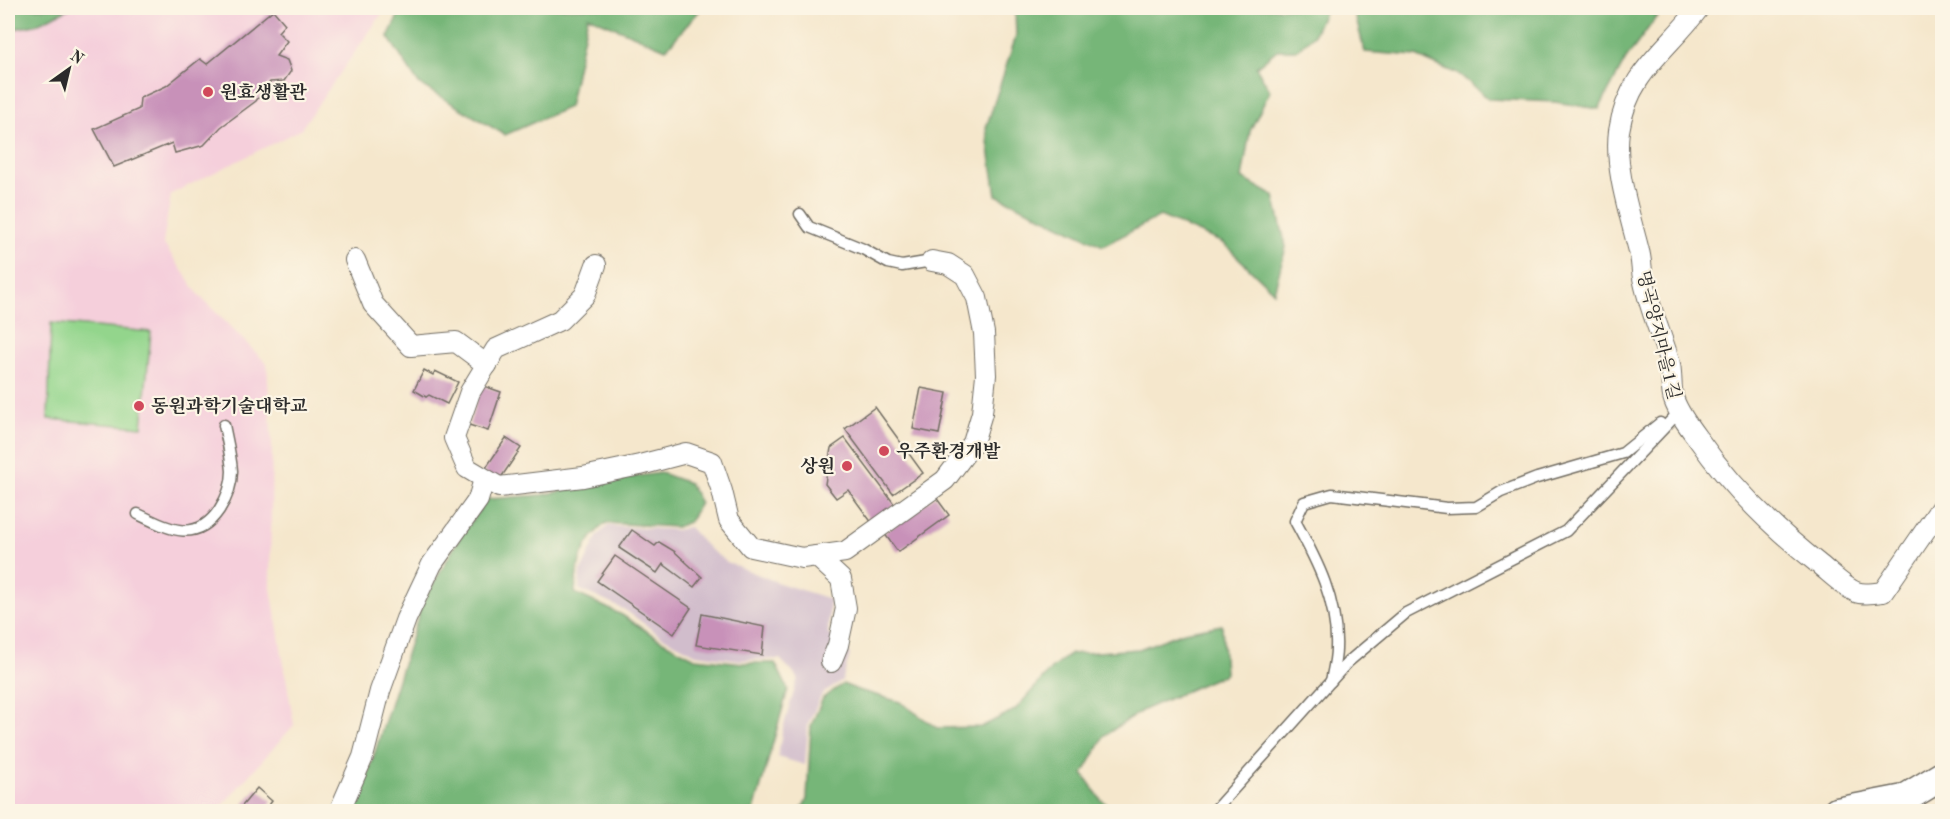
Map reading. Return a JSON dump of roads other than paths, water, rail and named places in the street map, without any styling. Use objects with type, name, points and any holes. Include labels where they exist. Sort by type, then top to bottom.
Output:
[{"type":"main road","points":[[1837,812],[1906,805],[1942,776]]},
{"type":"street","name":"명곡양지마을1길","points":[[1699,8],[1682,31],[1659,52],[1643,72],[1626,102],[1619,133],[1620,171],[1628,211],[1640,254],[1644,281],[1670,362],[1673,398],[1718,468],[1749,504],[1793,544],[1858,593],[1883,592],[1942,506]]},
{"type":"street","points":[[355,260],[373,304],[411,346],[456,342],[487,365]]},
{"type":"street","points":[[596,265],[585,295],[560,320],[496,349],[470,392],[454,438],[467,468],[499,488],[583,477],[686,453],[712,462],[729,520],[751,547],[802,558],[845,552],[945,480],[973,443],[982,413],[986,375],[984,333],[977,297],[965,275],[948,264],[932,261]]},
{"type":"street","points":[[339,812],[363,757],[380,691],[406,620],[432,564],[478,500],[484,479]]},
{"type":"street","points":[[816,556],[841,579],[846,608],[838,645],[831,662]]},
{"type":"lane","points":[[800,214],[809,227],[863,249],[888,263],[902,266],[932,261]]},
{"type":"lane","points":[[1331,681],[1336,650],[1335,614],[1321,569],[1295,520],[1304,502],[1332,494],[1447,508],[1476,507],[1501,492],[1537,478],[1623,453],[1679,409]]},
{"type":"lane","points":[[1213,812],[1348,662],[1406,613],[1566,531],[1679,409]]},
{"type":"lane","points":[[138,514],[165,526],[192,531],[210,524],[228,496],[232,472],[224,425]]},
{"type":"place","name":"원효생활관","points":[[208,92]]},
{"type":"place","name":"동원과학기술대학교","points":[[139,406]]},
{"type":"place","name":"우주환경개발","points":[[884,451]]},
{"type":"place","name":"상원","points":[[847,466]]}]
